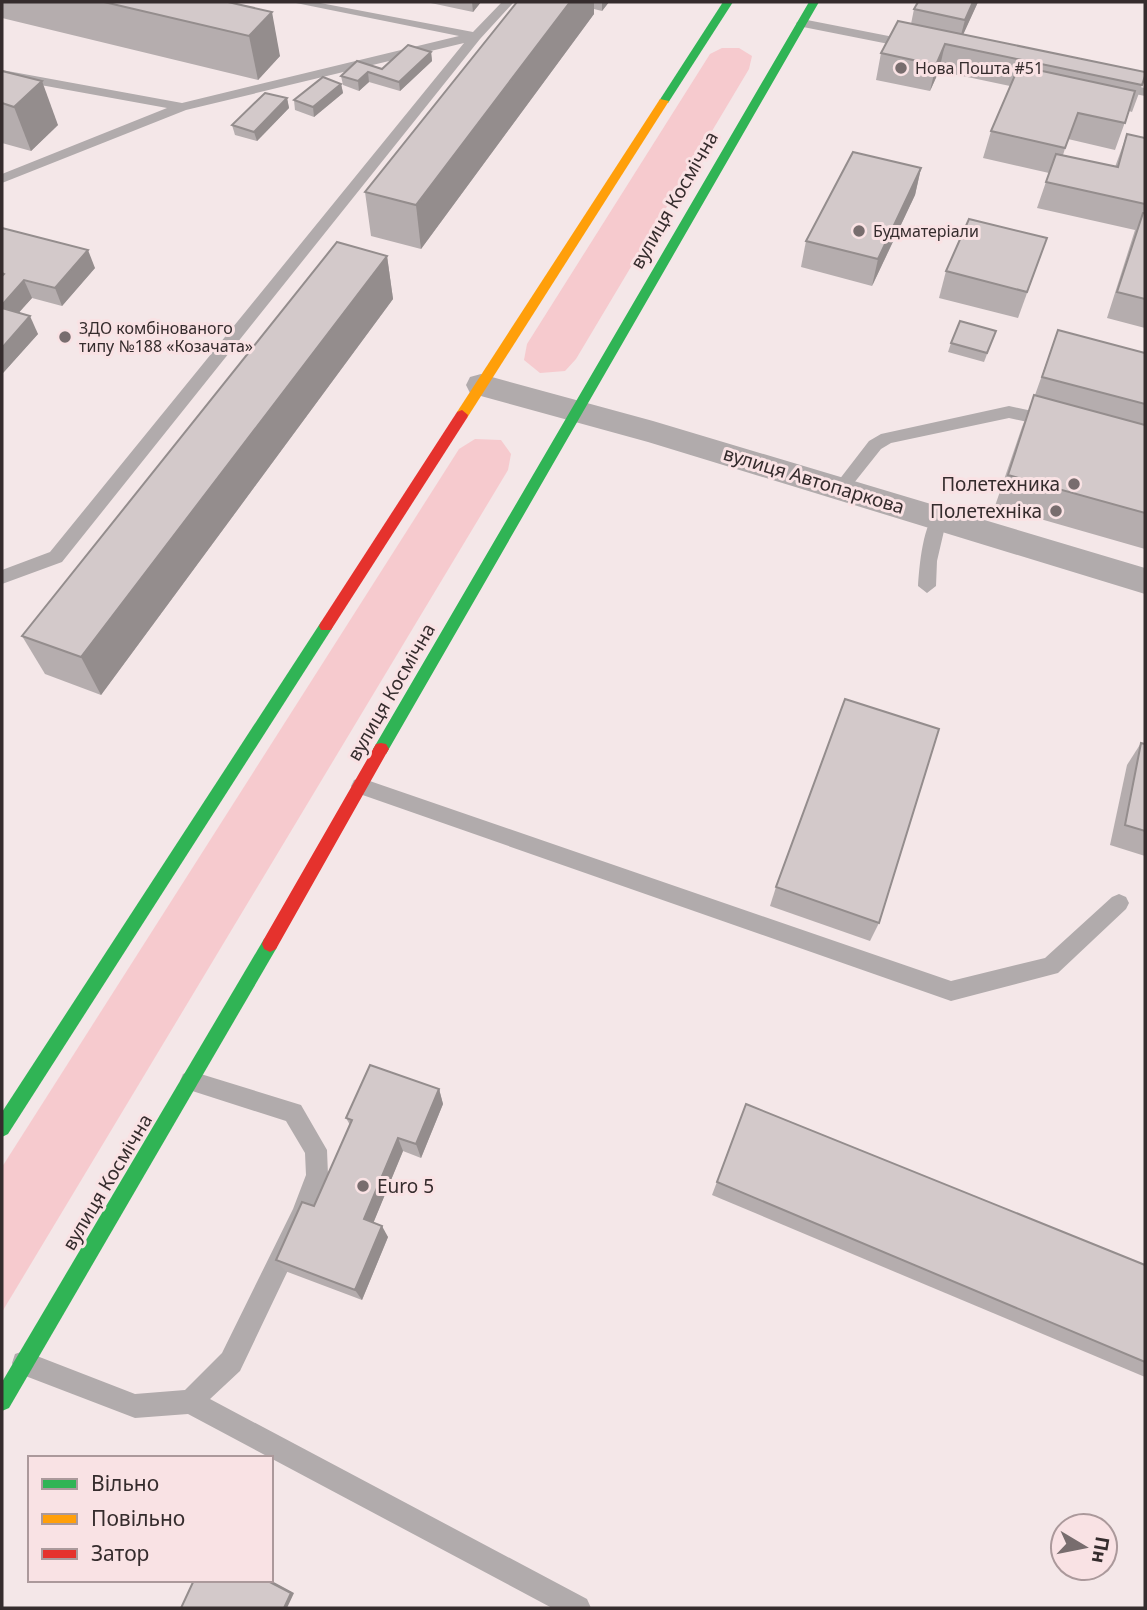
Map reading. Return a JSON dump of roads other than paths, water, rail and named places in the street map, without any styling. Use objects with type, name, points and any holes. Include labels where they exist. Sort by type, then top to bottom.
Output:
[{"type":"main road","points":[[2,1128],[728,2]]},
{"type":"main road","name":"вулиця Космічна","points":[[2,1401],[191,1081],[575,411],[814,2]]},
{"type":"street","name":"вулиця Автопаркова","points":[[481,385],[841,489],[1145,581]]},
{"type":"lane","points":[[297,2],[476,36]]},
{"type":"lane","points":[[2,577],[56,557],[476,36],[508,2]]},
{"type":"lane","points":[[802,23],[934,49]]},
{"type":"lane","points":[[2,179],[182,107],[476,36]]},
{"type":"lane","points":[[2,74],[182,107]]},
{"type":"lane","points":[[1106,84],[1145,92]]},
{"type":"lane","points":[[841,489],[875,445],[887,438],[1009,412],[1070,426]]},
{"type":"lane","points":[[927,586],[928,561],[939,518]]},
{"type":"lane","points":[[361,786],[951,991],[1051,966],[1119,903]]},
{"type":"lane","points":[[190,1402],[231,1362],[303,1214],[317,1175],[316,1150],[293,1113],[191,1081]]},
{"type":"lane","points":[[24,1363],[135,1406],[190,1402],[578,1608]]},
{"type":"place","name":"Нова Пошта #51","points":[[901,68]]},
{"type":"place","name":"Будматеріали","points":[[859,231]]},
{"type":"place","name":"ЗДО комбінованого типу №188 «Козачата»","points":[[65,337]]},
{"type":"place","name":"Полетехника","points":[[1074,484]]},
{"type":"place","name":"Полетехніка","points":[[1056,511]]},
{"type":"place","name":"Euro 5","points":[[363,1186]]}]
